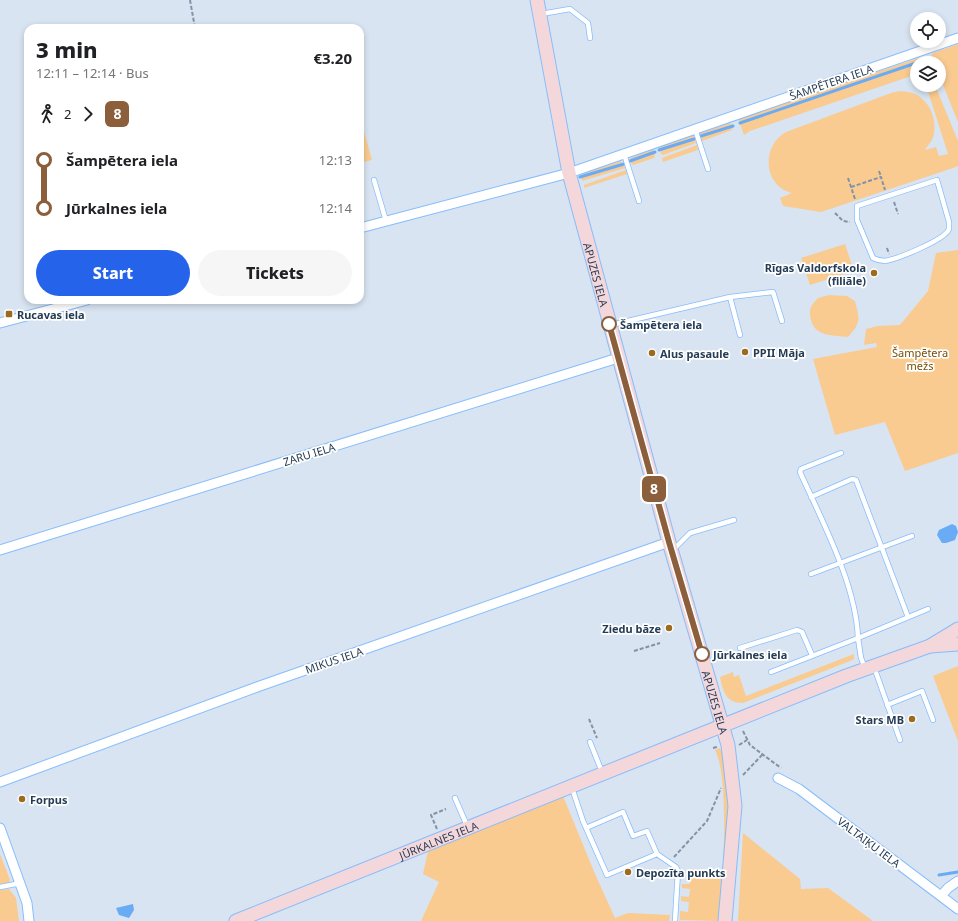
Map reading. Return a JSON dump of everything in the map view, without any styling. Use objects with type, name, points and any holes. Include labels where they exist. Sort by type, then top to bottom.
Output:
[{"type":"street","name":"APUZES IELA","points":[[537,0],[569,173],[609,326],[670,547],[724,726],[728,746],[735,806],[725,921]]},
{"type":"street","name":"ŠAMPĒTERA IELA","points":[[364,227],[569,173],[958,38]]},
{"type":"street","points":[[0,323],[72,304]]},
{"type":"street","name":"ZARU IELA","points":[[0,550],[618,358]]},
{"type":"street","name":"MIKUS IELA","points":[[0,782],[257,687],[670,547]]},
{"type":"street","name":"JŪRKALNES IELA","points":[[236,921],[869,667],[930,646],[958,629]]},
{"type":"street","name":"JŪRKALNES IELA","points":[[930,646],[958,644]]},
{"type":"street","name":"VALTAIĶU IELA","points":[[781,774],[958,908]]},
{"type":"street","points":[[0,828],[21,883],[27,903],[29,921]]},
{"type":"street","points":[[941,896],[948,888],[958,881]]},
{"type":"lane","points":[[539,15],[570,9],[588,23],[590,38]]},
{"type":"lane","points":[[695,129],[708,169]]},
{"type":"lane","points":[[624,154],[639,201]]},
{"type":"lane","points":[[374,180],[386,221]]},
{"type":"lane","points":[[937,180],[949,222],[949,228],[932,243],[883,261],[873,258],[870,254],[857,220],[857,206],[937,180]]},
{"type":"lane","points":[[609,326],[730,297],[773,292],[782,321]]},
{"type":"lane","points":[[730,297],[740,335]]},
{"type":"lane","points":[[841,453],[801,469],[800,472],[839,562],[856,612],[861,658],[869,667],[888,705],[900,740]]},
{"type":"lane","points":[[811,497],[852,479],[856,480],[908,617]]},
{"type":"lane","points":[[670,547],[690,533],[734,520]]},
{"type":"lane","points":[[811,574],[839,562],[912,536]]},
{"type":"lane","points":[[771,672],[928,609]]},
{"type":"lane","points":[[740,648],[798,630],[802,632],[812,655]]},
{"type":"lane","points":[[888,705],[922,691],[934,720]]},
{"type":"lane","points":[[590,742],[603,774]]},
{"type":"lane","points":[[571,786],[586,828],[607,875],[657,854]]},
{"type":"lane","points":[[455,798],[468,828]]},
{"type":"lane","points":[[586,828],[623,812],[633,836],[647,831],[657,854],[676,867],[678,871],[674,921]]},
{"type":"lane","points":[[0,887],[21,883]]},
{"type":"path","points":[[190,0],[194,24]]},
{"type":"path","points":[[879,171],[887,195]]},
{"type":"path","points":[[851,187],[881,177]]},
{"type":"path","points":[[848,178],[857,206]]},
{"type":"path","points":[[896,209],[898,214]]},
{"type":"path","points":[[835,212],[843,221],[848,223],[857,220]]},
{"type":"path","points":[[634,651],[660,643]]},
{"type":"path","points":[[589,719],[597,739]]},
{"type":"path","points":[[743,731],[750,745],[781,774]]},
{"type":"path","points":[[739,745],[747,740]]},
{"type":"path","points":[[741,778],[762,755]]},
{"type":"path","points":[[674,858],[707,820],[721,788]]},
{"type":"path","points":[[441,838],[431,815],[446,809]]},
{"type":"green space","points":[[958,44],[958,122],[946,92],[946,56],[931,56],[933,53]]},
{"type":"green space","points":[[910,61],[910,76],[750,131],[744,135],[738,118]]},
{"type":"green space","points":[[900,91],[917,95],[924,100],[933,115],[934,134],[925,150],[936,147],[939,156],[948,154],[928,92],[938,92],[958,141],[958,166],[956,167],[821,212],[783,206],[780,198],[792,193],[782,189],[775,182],[769,165],[769,156],[772,146],[778,138],[786,132]]},
{"type":"green space","points":[[730,123],[733,126],[732,130],[702,141],[700,133]]},
{"type":"green space","points":[[364,131],[372,160],[364,162]]},
{"type":"green space","points":[[693,135],[696,143],[663,155],[661,154],[659,147]]},
{"type":"green space","points":[[697,145],[698,150],[663,162],[662,158]]},
{"type":"green space","points":[[654,150],[654,158],[633,165],[631,163],[630,158]]},
{"type":"green space","points":[[621,161],[625,168],[582,181],[581,176],[585,173]]},
{"type":"green space","points":[[626,170],[627,174],[584,188],[584,185]]},
{"type":"green space","points":[[845,244],[854,271],[810,285],[801,258]]},
{"type":"green space","name":"Šampētera mežs","points":[[958,250],[958,453],[905,471],[885,422],[835,435],[813,359],[877,347],[876,343],[864,345],[866,329],[878,326],[900,325],[928,291],[936,253]]},
{"type":"green space","points":[[829,295],[847,296],[855,301],[858,312],[858,320],[855,328],[848,337],[825,334],[816,330],[813,326],[810,313],[812,305],[818,298]]},
{"type":"green space","points":[[854,654],[854,659],[850,661],[743,703],[729,699],[722,687],[720,677],[733,672],[734,677],[739,675],[746,696]]},
{"type":"green space","points":[[958,666],[958,741],[933,676]]},
{"type":"green space","points":[[720,748],[724,757],[730,816],[723,868],[723,790],[719,761],[715,750]]},
{"type":"green space","points":[[563,796],[615,918],[628,913],[670,915],[669,921],[421,921],[439,882],[423,874],[428,851]]},
{"type":"green space","points":[[743,833],[800,879],[801,889],[828,888],[873,921],[738,921]]},
{"type":"green space","points":[[0,854],[10,880],[9,883],[0,885]]},
{"type":"green space","points":[[691,869],[726,871],[721,917],[717,921],[680,920],[680,911],[688,912],[689,902],[681,901],[681,896],[689,897],[690,889],[682,888],[682,884],[690,884]]},
{"type":"green space","points":[[9,889],[16,898],[19,921],[0,921],[0,890]]},
{"type":"water","points":[[952,524],[956,526],[958,532],[955,540],[942,543],[937,535],[939,530]]},
{"type":"water","points":[[133,904],[134,910],[129,918],[119,915],[116,908]]},
{"type":"waterway","points":[[740,123],[910,65]]},
{"type":"waterway","points":[[701,136],[733,126]]},
{"type":"waterway","points":[[659,150],[694,139]]},
{"type":"waterway","points":[[630,161],[655,152]]},
{"type":"waterway","points":[[580,177],[624,164]]},
{"type":"waterway","points":[[939,875],[958,872]]},
{"type":"bus line","name":"8","points":[[609,324],[669,542],[702,654]]},
{"type":"place","name":"Rīgas Valdorfskola (filiāle)","points":[[874,273]]},
{"type":"place","name":"Rucavas iela","points":[[9,314]]},
{"type":"place","name":"Šampētera iela","points":[[609,324]]},
{"type":"place","name":"PPII Māja","points":[[745,352]]},
{"type":"place","name":"Alus pasaule","points":[[652,353]]},
{"type":"place","name":"Ziedu bāze","points":[[669,628]]},
{"type":"place","name":"Jūrkalnes iela","points":[[702,654]]},
{"type":"place","name":"Stars MB","points":[[912,719]]},
{"type":"place","name":"Forpus","points":[[22,799]]},
{"type":"place","name":"Depozīta punkts","points":[[628,872]]}]
